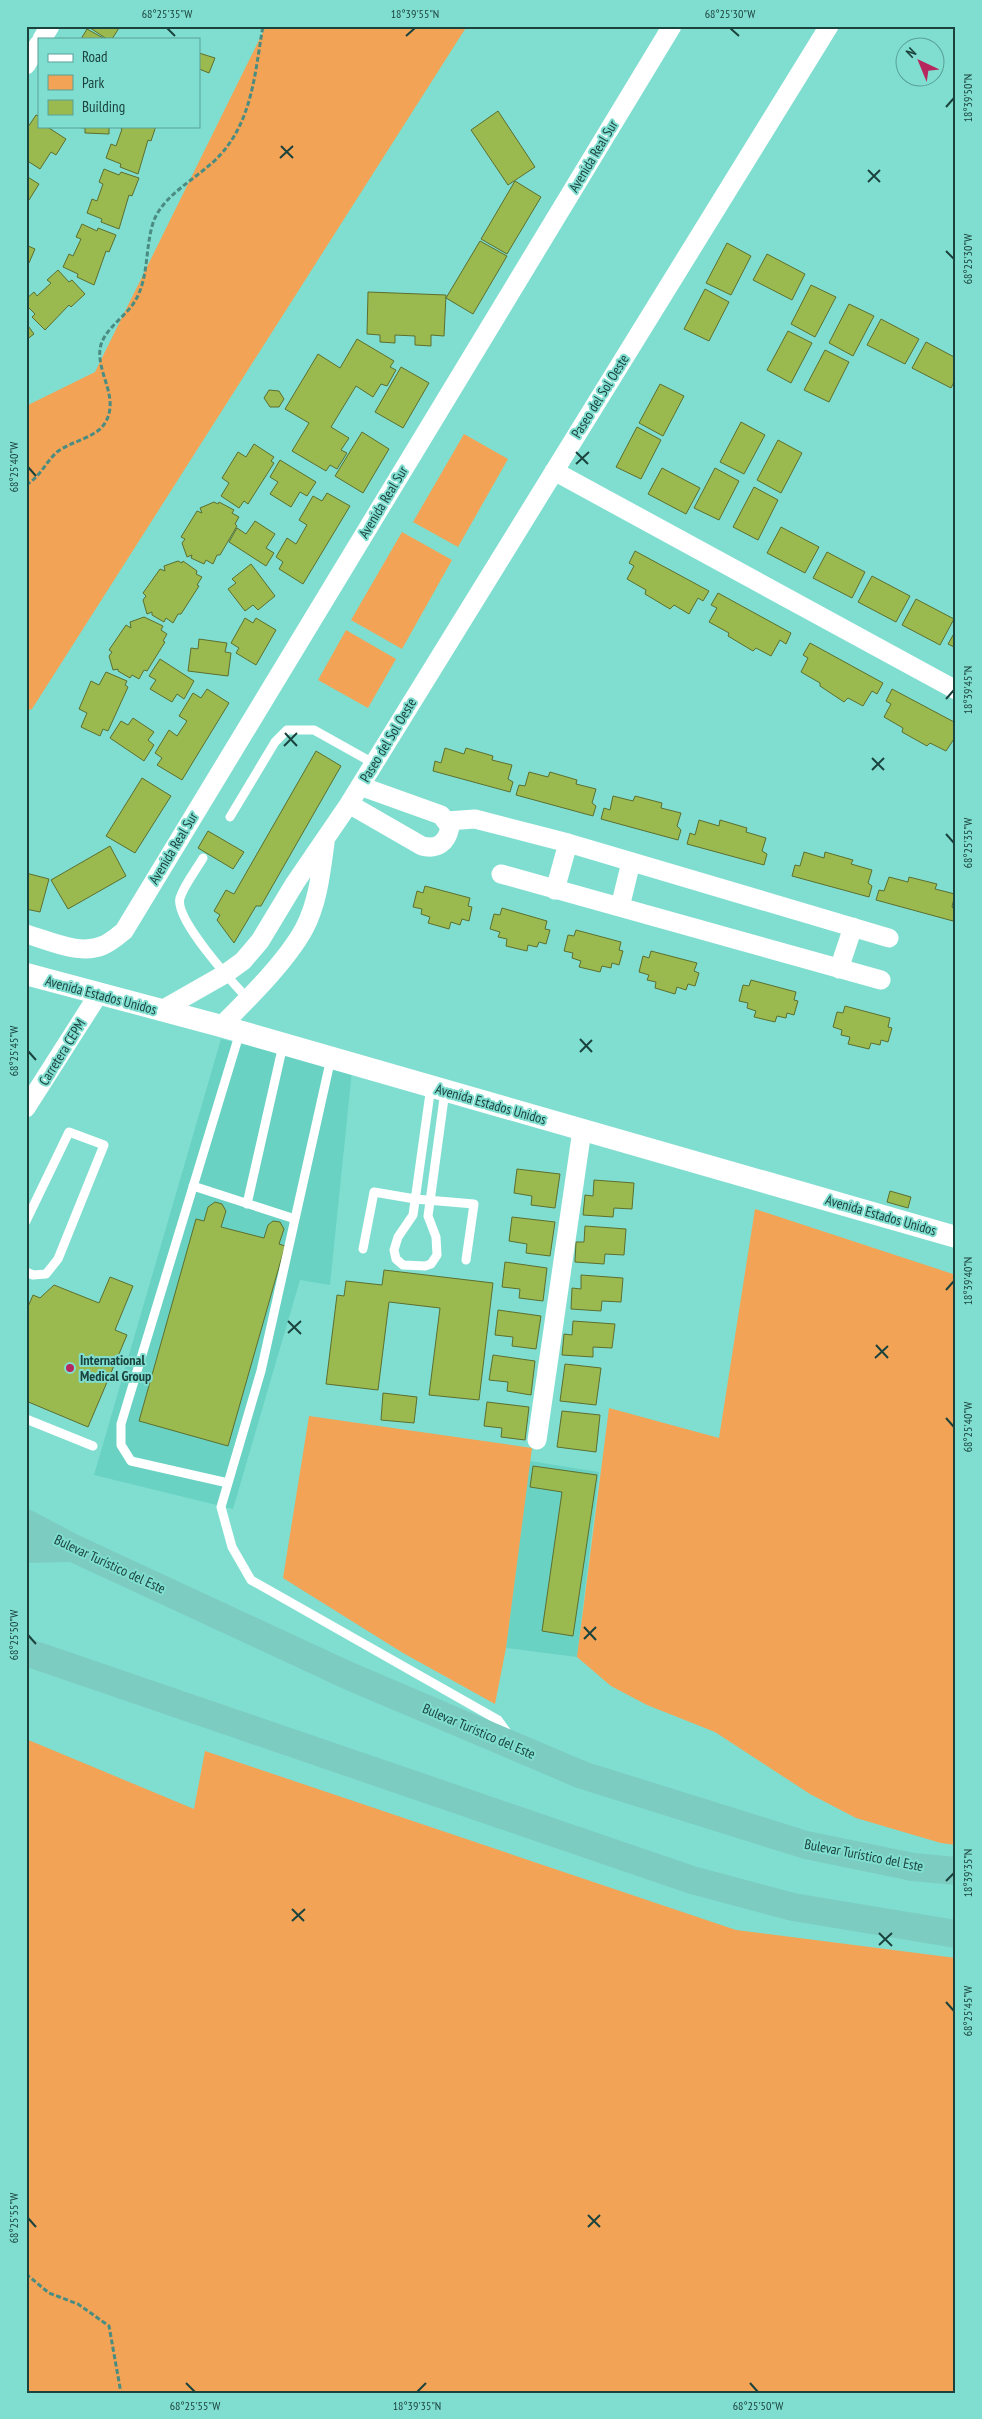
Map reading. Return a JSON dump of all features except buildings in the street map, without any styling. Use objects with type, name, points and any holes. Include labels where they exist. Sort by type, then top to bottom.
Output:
[{"type":"highway","name":"Bulevar Turístico del Este","points":[[26,1523],[73,1548],[349,1676],[582,1775],[806,1845],[913,1867],[956,1872]]},
{"type":"highway","points":[[26,1550],[73,1548]]},
{"type":"highway","points":[[26,1638],[38,1656],[692,1880],[793,1907],[956,1934]]},
{"type":"street","points":[[43,38],[50,26]]},
{"type":"street","name":"Avenida Real Sur","points":[[26,934],[74,948],[105,945],[124,931],[672,26]]},
{"type":"street","name":"Paseo del Sol Oeste","points":[[160,1011],[226,974],[243,961],[260,941],[349,804],[829,26]]},
{"type":"street","points":[[26,65],[38,46]]},
{"type":"street","points":[[554,472],[956,690]]},
{"type":"street","points":[[349,804],[415,844],[430,848],[440,846],[448,836],[450,827],[441,815],[360,786]]},
{"type":"street","points":[[447,821],[475,819],[568,843],[889,938]]},
{"type":"street","name":"Paseo del Sol Oeste","points":[[230,1029],[248,999],[284,957],[304,929],[320,886],[325,842]]},
{"type":"street","points":[[555,890],[568,843]]},
{"type":"street","points":[[620,907],[631,862]]},
{"type":"street","points":[[501,874],[881,980]]},
{"type":"street","points":[[839,969],[853,928]]},
{"type":"street","points":[[260,941],[284,957]]},
{"type":"street","name":"Avenida Estados Unidos","points":[[26,974],[98,995],[230,1029],[956,1237]]},
{"type":"street","name":"Carretera CEPM","points":[[26,1108],[98,995]]},
{"type":"street","points":[[537,1440],[582,1130]]},
{"type":"lane","points":[[230,817],[275,742],[287,730],[314,730],[373,763]]},
{"type":"lane","points":[[203,858],[180,898],[180,911],[226,974],[248,999]]},
{"type":"lane","points":[[228,1484],[131,1461],[121,1445],[121,1424],[193,1186],[230,1029]]},
{"type":"lane","points":[[247,1204],[283,1044]]},
{"type":"lane","points":[[331,1058],[261,1371],[221,1507],[232,1547],[251,1580],[498,1720],[518,1748]]},
{"type":"lane","points":[[438,1088],[428,1216],[436,1237],[437,1255],[431,1264],[425,1266],[403,1265],[396,1259],[394,1250],[398,1237],[413,1215],[438,1088]]},
{"type":"lane","points":[[26,1221],[69,1132],[104,1145],[58,1259],[46,1274],[33,1275],[26,1272]]},
{"type":"lane","points":[[193,1186],[295,1219]]},
{"type":"lane","points":[[363,1249],[374,1192],[415,1199],[474,1204],[466,1260]]},
{"type":"lane","points":[[26,1418],[93,1446]]},
{"type":"path","points":[[26,485],[35,480],[58,452],[95,432],[104,424],[111,403],[100,359],[100,348],[105,336],[136,300],[153,223],[160,209],[223,152],[241,124],[251,99],[263,26]]},
{"type":"path","points":[[26,2274],[49,2293],[78,2304],[109,2326],[121,2393]]},
{"type":"shaded area","points":[[221,1039],[352,1071],[330,1285],[300,1280],[233,1509],[94,1475]]},
{"type":"shaded area","points":[[530,1461],[599,1472],[577,1657],[506,1648]]},
{"type":"green space","points":[[266,26],[467,26],[32,709],[26,711],[26,406],[95,372]]},
{"type":"green space","points":[[464,434],[508,459],[458,547],[413,522]]},
{"type":"green space","points":[[402,532],[452,560],[402,649],[351,620]]},
{"type":"green space","points":[[346,630],[396,659],[368,708],[318,680]]},
{"type":"green space","points":[[755,1209],[956,1275],[956,1845],[941,1843],[856,1818],[810,1794],[715,1732],[647,1705],[611,1686],[577,1657],[609,1408],[719,1438]]},
{"type":"green space","points":[[309,1416],[532,1448],[506,1648],[495,1704],[403,1653],[283,1578]]},
{"type":"green space","points":[[26,1739],[194,1809],[205,1751],[736,1930],[956,1958],[956,2393],[26,2393]]},
{"type":"place","name":"International Medical Group","points":[[70,1368]]}]
